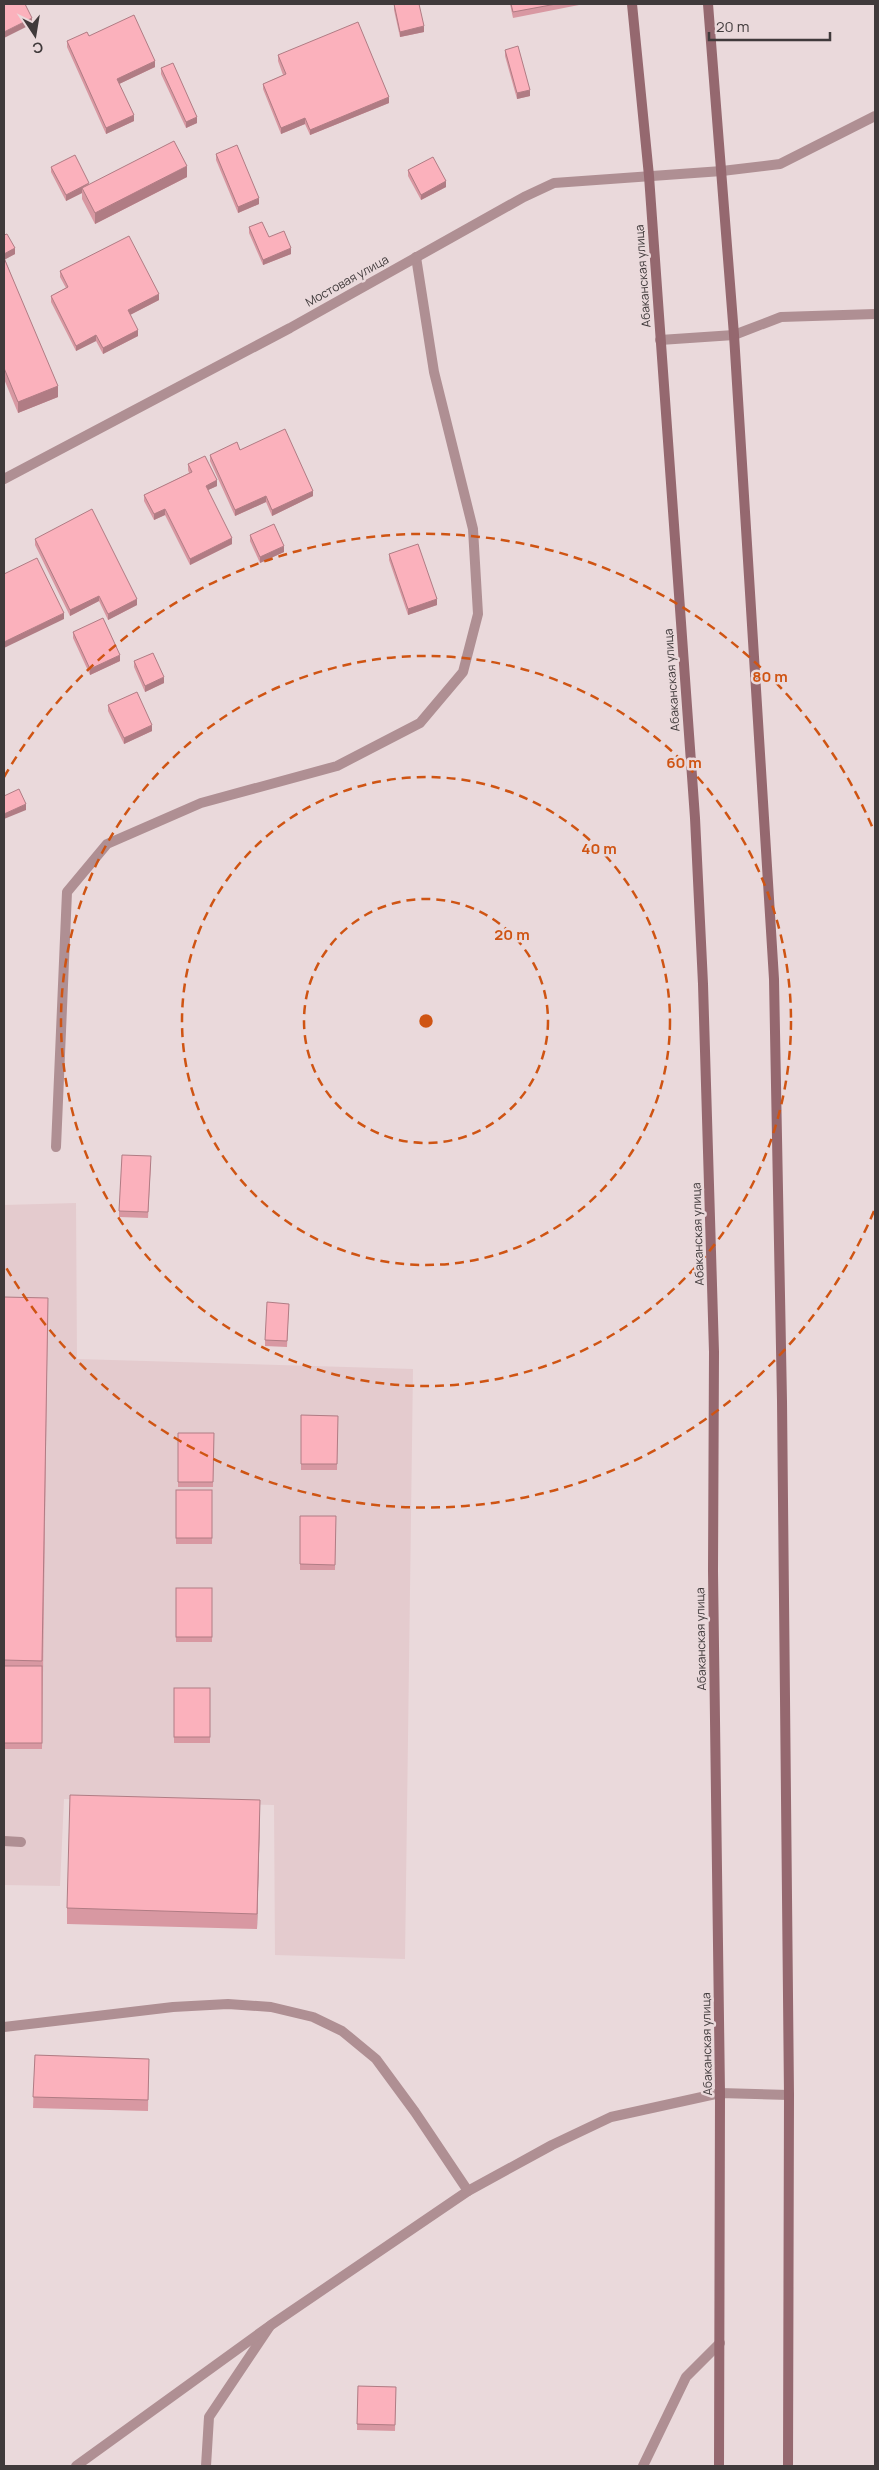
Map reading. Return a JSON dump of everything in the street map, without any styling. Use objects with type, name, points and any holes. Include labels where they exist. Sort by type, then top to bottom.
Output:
[{"type":"main road","name":"Абаканская улица","points":[[632,4],[648,176],[695,818],[703,984],[714,1352],[712,1570],[720,2093],[719,2466]]},
{"type":"main road","points":[[708,4],[734,335],[774,979],[782,1401],[789,2095],[788,2466]]},
{"type":"street","name":"Мостовая улица","points":[[4,479],[290,328],[524,197],[554,183],[722,171],[780,164],[875,116]]},
{"type":"street","points":[[56,1147],[68,892],[107,844],[201,803],[337,766],[420,723],[463,672],[478,614],[473,529],[434,372],[416,257]]},
{"type":"street","points":[[660,340],[734,335],[781,317],[875,314]]},
{"type":"street","points":[[4,1842],[21,1842]]},
{"type":"street","points":[[4,2027],[173,2008],[228,2004],[271,2007],[313,2017],[342,2031],[376,2059],[415,2112],[468,2191]]},
{"type":"street","points":[[76,2466],[271,2325],[468,2191],[552,2145],[610,2117],[720,2093],[789,2095]]},
{"type":"street","points":[[206,2466],[209,2417],[271,2325]]},
{"type":"street","points":[[643,2466],[686,2377],[720,2343]]},
{"type":"shaded area","points":[[76,1203],[77,1359],[413,1369],[405,1959],[275,1955],[274,1805],[64,1799],[60,1886],[4,1885],[4,1205]]},
{"type":"building","points":[[4,4],[25,4],[32,18],[4,32]]},
{"type":"building","points":[[394,4],[419,4],[424,26],[400,32]]},
{"type":"building","points":[[511,4],[556,4],[513,12]]},
{"type":"building","points":[[134,15],[155,61],[117,79],[134,115],[106,128],[67,41],[87,32],[89,36]]},
{"type":"building","points":[[358,22],[389,97],[310,130],[305,118],[281,128],[263,84],[286,74],[278,55]]},
{"type":"building","points":[[518,46],[530,90],[517,93],[505,50]]},
{"type":"building","points":[[173,63],[197,117],[186,122],[161,68]]},
{"type":"building","points":[[174,141],[187,166],[95,213],[82,188]]},
{"type":"building","points":[[237,145],[259,198],[238,207],[216,154]]},
{"type":"building","points":[[75,155],[89,183],[66,195],[51,167]]},
{"type":"building","points":[[433,157],[446,181],[421,195],[408,170]]},
{"type":"building","points":[[262,222],[269,237],[284,231],[291,248],[263,260],[249,227]]},
{"type":"building","points":[[7,234],[15,248],[4,254],[4,235]]},
{"type":"building","points":[[129,236],[159,294],[128,310],[138,330],[103,348],[96,335],[76,346],[51,296],[68,287],[60,271]]},
{"type":"building","points":[[4,258],[58,386],[18,402],[4,368]]},
{"type":"building","points":[[285,429],[313,491],[272,510],[266,496],[235,510],[210,455],[237,442],[240,450]]},
{"type":"building","points":[[205,456],[217,480],[206,486],[232,538],[190,559],[165,509],[154,514],[144,495],[192,472],[188,464]]},
{"type":"building","points":[[92,509],[137,599],[108,614],[99,596],[70,610],[35,539]]},
{"type":"building","points":[[274,524],[284,546],[260,557],[250,535]]},
{"type":"building","points":[[418,544],[437,599],[408,609],[389,554]]},
{"type":"building","points":[[37,558],[64,613],[4,642],[4,574]]},
{"type":"building","points":[[103,618],[120,655],[90,669],[73,632]]},
{"type":"building","points":[[153,653],[164,677],[145,686],[134,661]]},
{"type":"building","points":[[137,692],[152,725],[124,738],[108,705]]},
{"type":"building","points":[[19,789],[26,804],[4,814],[4,796]]},
{"type":"building","points":[[122,1155],[151,1156],[148,1212],[119,1211]]},
{"type":"building","points":[[4,1297],[48,1298],[42,1661],[4,1660]]},
{"type":"building","points":[[267,1302],[289,1304],[287,1341],[265,1340]]},
{"type":"building","points":[[301,1415],[338,1416],[337,1464],[301,1464]]},
{"type":"building","points":[[178,1433],[214,1433],[213,1482],[178,1482]]},
{"type":"building","points":[[176,1490],[212,1490],[212,1538],[176,1538]]},
{"type":"building","points":[[300,1516],[336,1516],[335,1565],[300,1564]]},
{"type":"building","points":[[176,1588],[212,1588],[212,1637],[176,1637]]},
{"type":"building","points":[[4,1666],[42,1666],[42,1743],[4,1743]]},
{"type":"building","points":[[174,1688],[210,1688],[210,1737],[174,1737]]},
{"type":"building","points":[[70,1795],[260,1800],[257,1914],[67,1908]]},
{"type":"building","points":[[35,2055],[149,2059],[148,2100],[33,2097]]},
{"type":"building","points":[[358,2386],[396,2387],[395,2425],[357,2424]]}]
